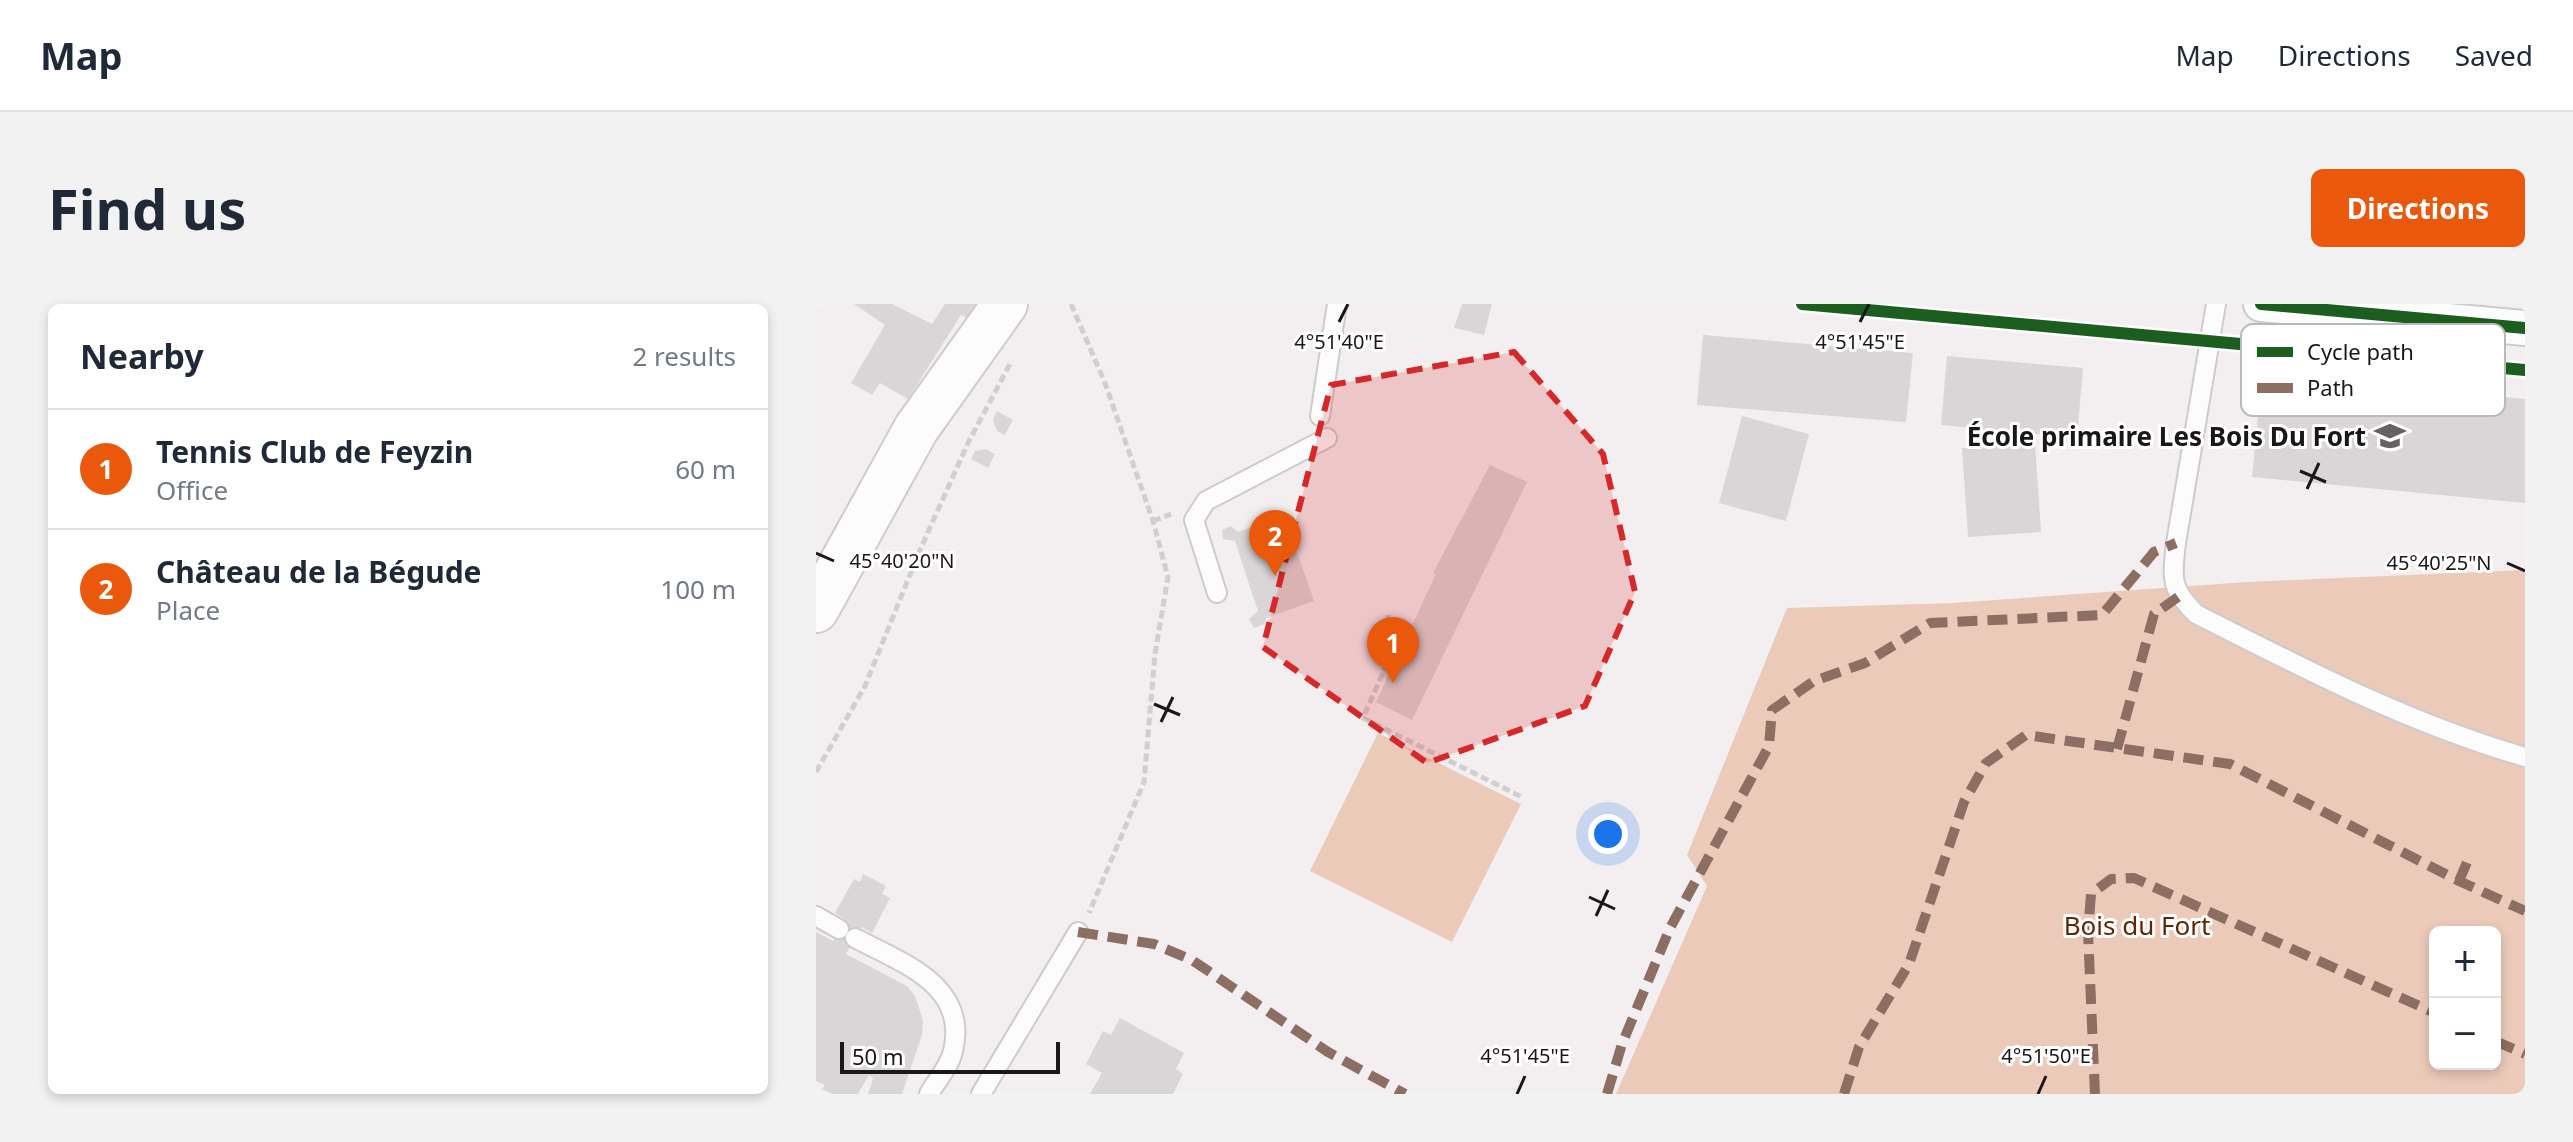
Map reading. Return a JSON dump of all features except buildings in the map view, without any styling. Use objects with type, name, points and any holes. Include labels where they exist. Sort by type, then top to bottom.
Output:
[{"type":"main road","points":[[816,610],[916,429],[1005,304]]},
{"type":"street","points":[[2261,304],[2481,324]]},
{"type":"street","points":[[2505,326],[2525,328]]},
{"type":"lane","points":[[1320,416],[1337,304]]},
{"type":"lane","points":[[2216,304],[2176,543],[2172,579],[2178,597],[2196,614],[2330,682],[2483,745],[2525,757]]},
{"type":"lane","points":[[1217,593],[1194,520],[1206,501],[1327,438]]},
{"type":"lane","points":[[816,916],[934,981],[950,1002],[956,1024],[953,1054],[929,1094]]},
{"type":"lane","points":[[981,1094],[1078,932]]},
{"type":"path","points":[[1071,304],[1105,383],[1153,521],[1168,577],[1155,654],[1144,782],[1100,896],[1078,932]]},
{"type":"path","points":[[816,772],[865,686],[968,443],[1016,354]]},
{"type":"path","points":[[1388,615],[1388,661],[1363,718],[1524,798]]},
{"type":"highlighted area","points":[[1514,352],[1603,454],[1635,592],[1585,706],[1427,763],[1263,647],[1331,385]]},
{"type":"green space","name":"Bois du Fort","points":[[2525,570],[2525,1094],[1616,1094],[1707,886],[1687,855],[1787,608],[1953,603],[2247,582]]},
{"type":"green space","points":[[1378,733],[1521,804],[1452,942],[1310,871]]},
{"type":"marked path","points":[[1607,1094],[1622,1044],[1670,928],[1769,746],[1772,710],[1814,681],[1865,663],[1930,623],[2102,615],[2154,552],[2176,543]]},
{"type":"marked path","points":[[2117,749],[2154,614],[2178,597]]},
{"type":"marked path","points":[[1844,1094],[1859,1047],[1909,964],[1964,802],[1986,763],[2026,735],[2230,764],[2459,881],[2525,911]]},
{"type":"marked path","points":[[2459,881],[2468,860]]},
{"type":"marked path","points":[[2095,1094],[2088,932],[2091,894],[2111,879],[2134,878],[2429,1010]]},
{"type":"marked path","points":[[1078,932],[1154,944],[1192,960],[1328,1052],[1405,1094]]},
{"type":"marked path","points":[[2501,1044],[2525,1054]]},
{"type":"cycle path","points":[[1802,304],[2241,344]]},
{"type":"cycle path","points":[[2261,304],[2481,324]]},
{"type":"cycle path","points":[[2505,326],[2525,328]]},
{"type":"cycle path","points":[[2505,368],[2525,370]]},
{"type":"place","name":"École primaire Les Bois Du Fort","points":[[2390,436]]},
{"type":"place","name":"Château de la Bégude","points":[[1275,576]]},
{"type":"place","name":"Tennis Club de Feyzin","points":[[1393,683]]}]
